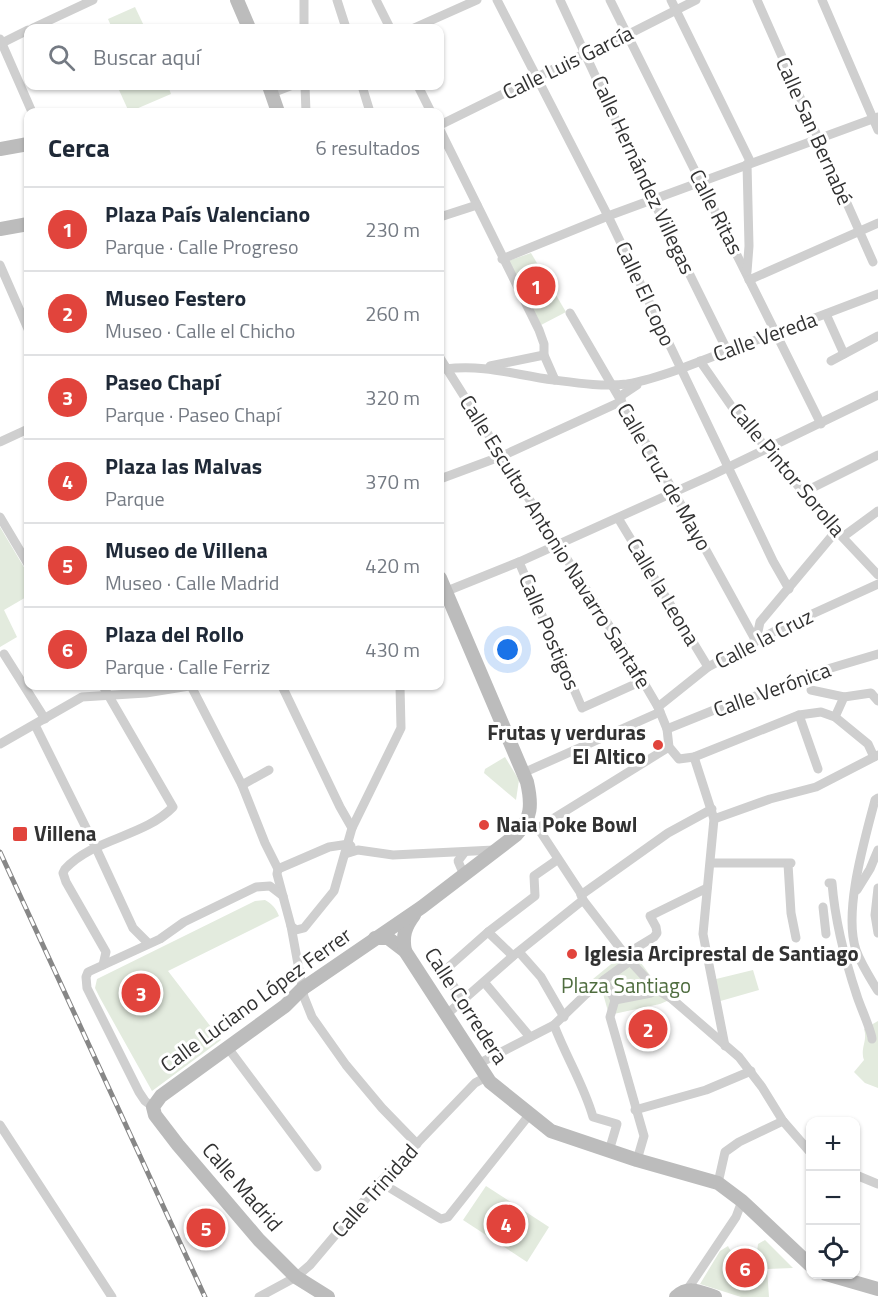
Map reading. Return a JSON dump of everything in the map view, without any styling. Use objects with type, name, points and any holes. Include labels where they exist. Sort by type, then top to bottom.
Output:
[{"type":"street","points":[[42,24],[93,0]]},
{"type":"street","points":[[237,0],[247,24]]},
{"type":"street","points":[[304,0],[304,24]]},
{"type":"street","points":[[337,0],[345,24]]},
{"type":"street","points":[[376,0],[388,24]]},
{"type":"street","points":[[423,24],[477,0]]},
{"type":"street","name":"Calle El Copo","points":[[497,0],[608,216],[773,561],[789,589]]},
{"type":"street","name":"Calle Hernández Villegas","points":[[560,0],[653,200],[728,350]]},
{"type":"street","name":"Calle Ritas","points":[[610,0],[821,424]]},
{"type":"street","points":[[671,0],[749,164],[748,276],[878,223]]},
{"type":"street","name":"Calle Luis García","points":[[444,123],[696,0]]},
{"type":"street","name":"Calle San Bernabé","points":[[757,0],[873,262]]},
{"type":"street","points":[[822,0],[875,118],[878,130]]},
{"type":"street","points":[[24,32],[1,41],[30,108]]},
{"type":"street","points":[[271,90],[277,108]]},
{"type":"street","points":[[305,90],[306,108]]},
{"type":"street","points":[[364,90],[369,108]]},
{"type":"street","points":[[420,90],[429,108]]},
{"type":"street","points":[[502,260],[608,216],[875,118]]},
{"type":"street","points":[[444,138],[502,260],[539,330],[544,344],[544,355],[555,380]]},
{"type":"street","points":[[0,149],[24,145]]},
{"type":"street","points":[[444,216],[477,205]]},
{"type":"street","points":[[0,229],[24,225]]},
{"type":"street","points":[[0,265],[24,320]]},
{"type":"street","name":"Calle Vereda","points":[[444,478],[502,456],[620,402],[625,392],[651,379],[878,294]]},
{"type":"street","name":"Calle Cruz de Mayo","points":[[570,314],[675,492],[756,641]]},
{"type":"street","points":[[826,314],[844,354]]},
{"type":"street","points":[[831,361],[878,336]]},
{"type":"street","points":[[445,369],[467,366],[485,367],[544,355]]},
{"type":"street","name":"Calle Pintor Sorolla","points":[[700,361],[732,407],[878,575]]},
{"type":"street","name":"Calle Vereda","points":[[485,367],[555,380],[610,384],[626,384],[651,379]]},
{"type":"street","name":"Calle Escultor Antonio Navarro Santafe","points":[[445,369],[502,456],[659,709],[667,729],[671,750]]},
{"type":"street","points":[[444,587],[519,561],[618,518],[768,450],[878,395]]},
{"type":"street","points":[[0,442],[24,431]]},
{"type":"street","points":[[804,492],[878,454]]},
{"type":"street","points":[[756,641],[760,622],[840,533],[878,511]]},
{"type":"street","points":[[0,517],[24,557]]},
{"type":"street","name":"Calle la Leona","points":[[618,518],[708,667]]},
{"type":"street","name":"Calle Postigos","points":[[519,561],[582,708],[642,681]]},
{"type":"street","name":"Calle la Cruz","points":[[523,773],[659,709],[708,667],[756,641],[878,584]]},
{"type":"street","points":[[444,593],[523,773],[530,800],[532,825],[628,958],[656,989],[672,999],[739,1057],[751,1071],[783,1121],[806,1147]]},
{"type":"street","points":[[4,654],[24,686]]},
{"type":"street","name":"Calle Verónica","points":[[667,729],[724,706],[768,692],[804,676],[878,654]]},
{"type":"street","points":[[27,690],[45,719]]},
{"type":"street","points":[[103,965],[106,952],[63,873],[69,865],[96,848],[144,828],[166,815],[173,807],[105,690]]},
{"type":"street","points":[[1,744],[82,697],[165,690]]},
{"type":"street","points":[[192,690],[242,785],[278,869],[277,874],[291,926],[301,980],[312,1017],[346,1065],[382,1108],[417,1144]]},
{"type":"street","points":[[284,690],[352,828]]},
{"type":"street","points":[[291,926],[296,930],[306,927],[334,891],[352,828],[401,728],[400,690]]},
{"type":"street","points":[[811,690],[844,697],[871,693],[878,701]]},
{"type":"street","points":[[835,717],[844,697]]},
{"type":"street","points":[[405,951],[403,942],[405,929],[422,907],[497,849],[532,825],[671,750],[679,759],[694,757],[799,715],[821,712],[835,717],[868,744],[876,756],[816,787],[713,814],[668,833],[582,897],[446,1015]]},
{"type":"street","points":[[799,715],[818,769]]},
{"type":"street","points":[[35,725],[133,928],[148,943]]},
{"type":"street","points":[[694,757],[713,814],[711,863],[703,934],[725,1046]]},
{"type":"street","points":[[242,785],[269,770]]},
{"type":"street","points":[[878,798],[875,800],[860,863],[855,895],[854,928],[856,948],[878,990]]},
{"type":"street","points":[[278,869],[329,847],[393,855],[464,853],[497,849]]},
{"type":"street","points":[[855,895],[878,850]]},
{"type":"street","points":[[464,853],[458,861],[464,875]]},
{"type":"street","points":[[463,1001],[444,971],[488,932],[536,896],[534,876],[557,860]]},
{"type":"street","points":[[711,863],[789,864],[796,938]]},
{"type":"street","points":[[830,883],[832,883],[834,913],[852,981],[864,1021],[872,1033],[872,1039]]},
{"type":"street","points":[[153,1107],[139,1092],[87,988],[86,977],[93,969],[111,963],[165,936],[184,922],[256,887],[270,886],[283,896]]},
{"type":"street","points":[[478,1064],[554,1025],[585,995],[654,937],[657,933],[656,927],[650,916],[707,888]]},
{"type":"street","points":[[878,888],[875,915],[878,933]]},
{"type":"street","name":"Calle Luciano López Ferrer","points":[[153,1107],[161,1096],[285,1006],[301,980],[315,981],[422,907]]},
{"type":"street","points":[[823,907],[826,934]]},
{"type":"street","points":[[488,932],[541,977],[564,1017]]},
{"type":"street","name":"Calle Corredera","points":[[381,934],[405,951],[489,1082],[551,1131],[637,1160],[718,1183]]},
{"type":"street","points":[[604,980],[615,1000],[610,1017],[644,1136],[637,1160]]},
{"type":"street","points":[[484,982],[530,1037]]},
{"type":"street","points":[[615,1000],[651,993],[656,989]]},
{"type":"street","points":[[554,1025],[583,1086],[593,1117],[617,1124],[609,1150]]},
{"type":"street","points":[[228,1048],[317,1167]]},
{"type":"street","points":[[635,1110],[706,1090],[751,1071]]},
{"type":"street","name":"Calle Trinidad","points":[[259,1297],[296,1276],[310,1265],[381,1182],[475,1083],[486,1077]]},
{"type":"street","name":"Calle Madrid","points":[[153,1107],[160,1121],[230,1208],[296,1276],[328,1297]]},
{"type":"street","points":[[381,1182],[441,1220],[448,1217],[530,1114]]},
{"type":"street","points":[[783,1121],[725,1152],[718,1183],[742,1201],[806,1261]]},
{"type":"street","points":[[0,1125],[112,1297]]},
{"type":"street","points":[[860,1177],[878,1184]]},
{"type":"street","points":[[682,1293],[736,1216],[742,1201]]},
{"type":"street","points":[[841,1279],[878,1289]]},
{"type":"street","points":[[682,1293],[693,1290],[715,1297]]},
{"type":"green space","points":[[135,7],[143,24],[110,24],[108,19]]},
{"type":"green space","points":[[119,90],[170,90],[171,94],[138,108],[127,108]]},
{"type":"green space","points":[[531,253],[566,312],[541,325],[508,261]]},
{"type":"green space","points":[[0,527],[24,567],[24,598],[4,610],[17,637],[0,647]]},
{"type":"green space","points":[[505,757],[519,780],[516,800],[484,773],[485,769]]},
{"type":"green space","points":[[265,900],[274,906],[279,916],[168,971],[221,1040],[152,1091],[95,988],[97,979],[255,901]]},
{"type":"green space","name":"Plaza Santiago","points":[[633,952],[652,978],[674,998],[660,1004],[609,1015],[602,990],[593,979],[621,956]]},
{"type":"green space","points":[[753,970],[759,990],[717,1002],[712,980]]},
{"type":"green space","points":[[878,1021],[878,1088],[865,1083],[854,1072],[864,1060],[864,1029]]},
{"type":"green space","points":[[486,1186],[549,1227],[527,1262],[463,1220]]},
{"type":"green space","points":[[765,1240],[793,1268],[767,1269],[769,1297],[741,1297],[700,1284],[720,1251],[728,1246],[737,1256],[749,1257],[757,1252],[758,1244]]},
{"type":"railway","points":[[0,852],[205,1297]]},
{"type":"place","name":"Plaza País Valenciano","points":[[536,286]]},
{"type":"place","name":"Frutas y verduras El Altico","points":[[658,745]]},
{"type":"place","name":"Naia Poke Bowl","points":[[484,825]]},
{"type":"place","name":"Villena","points":[[20,834]]},
{"type":"place","name":"Iglesia Arciprestal de Santiago","points":[[572,954]]},
{"type":"place","name":"Paseo Chapí","points":[[141,993]]},
{"type":"place","name":"Museo Festero","points":[[648,1029]]},
{"type":"place","name":"Plaza las Malvas","points":[[506,1224]]},
{"type":"place","name":"Museo de Villena","points":[[206,1228]]},
{"type":"place","name":"Plaza del Rollo","points":[[745,1268]]}]
